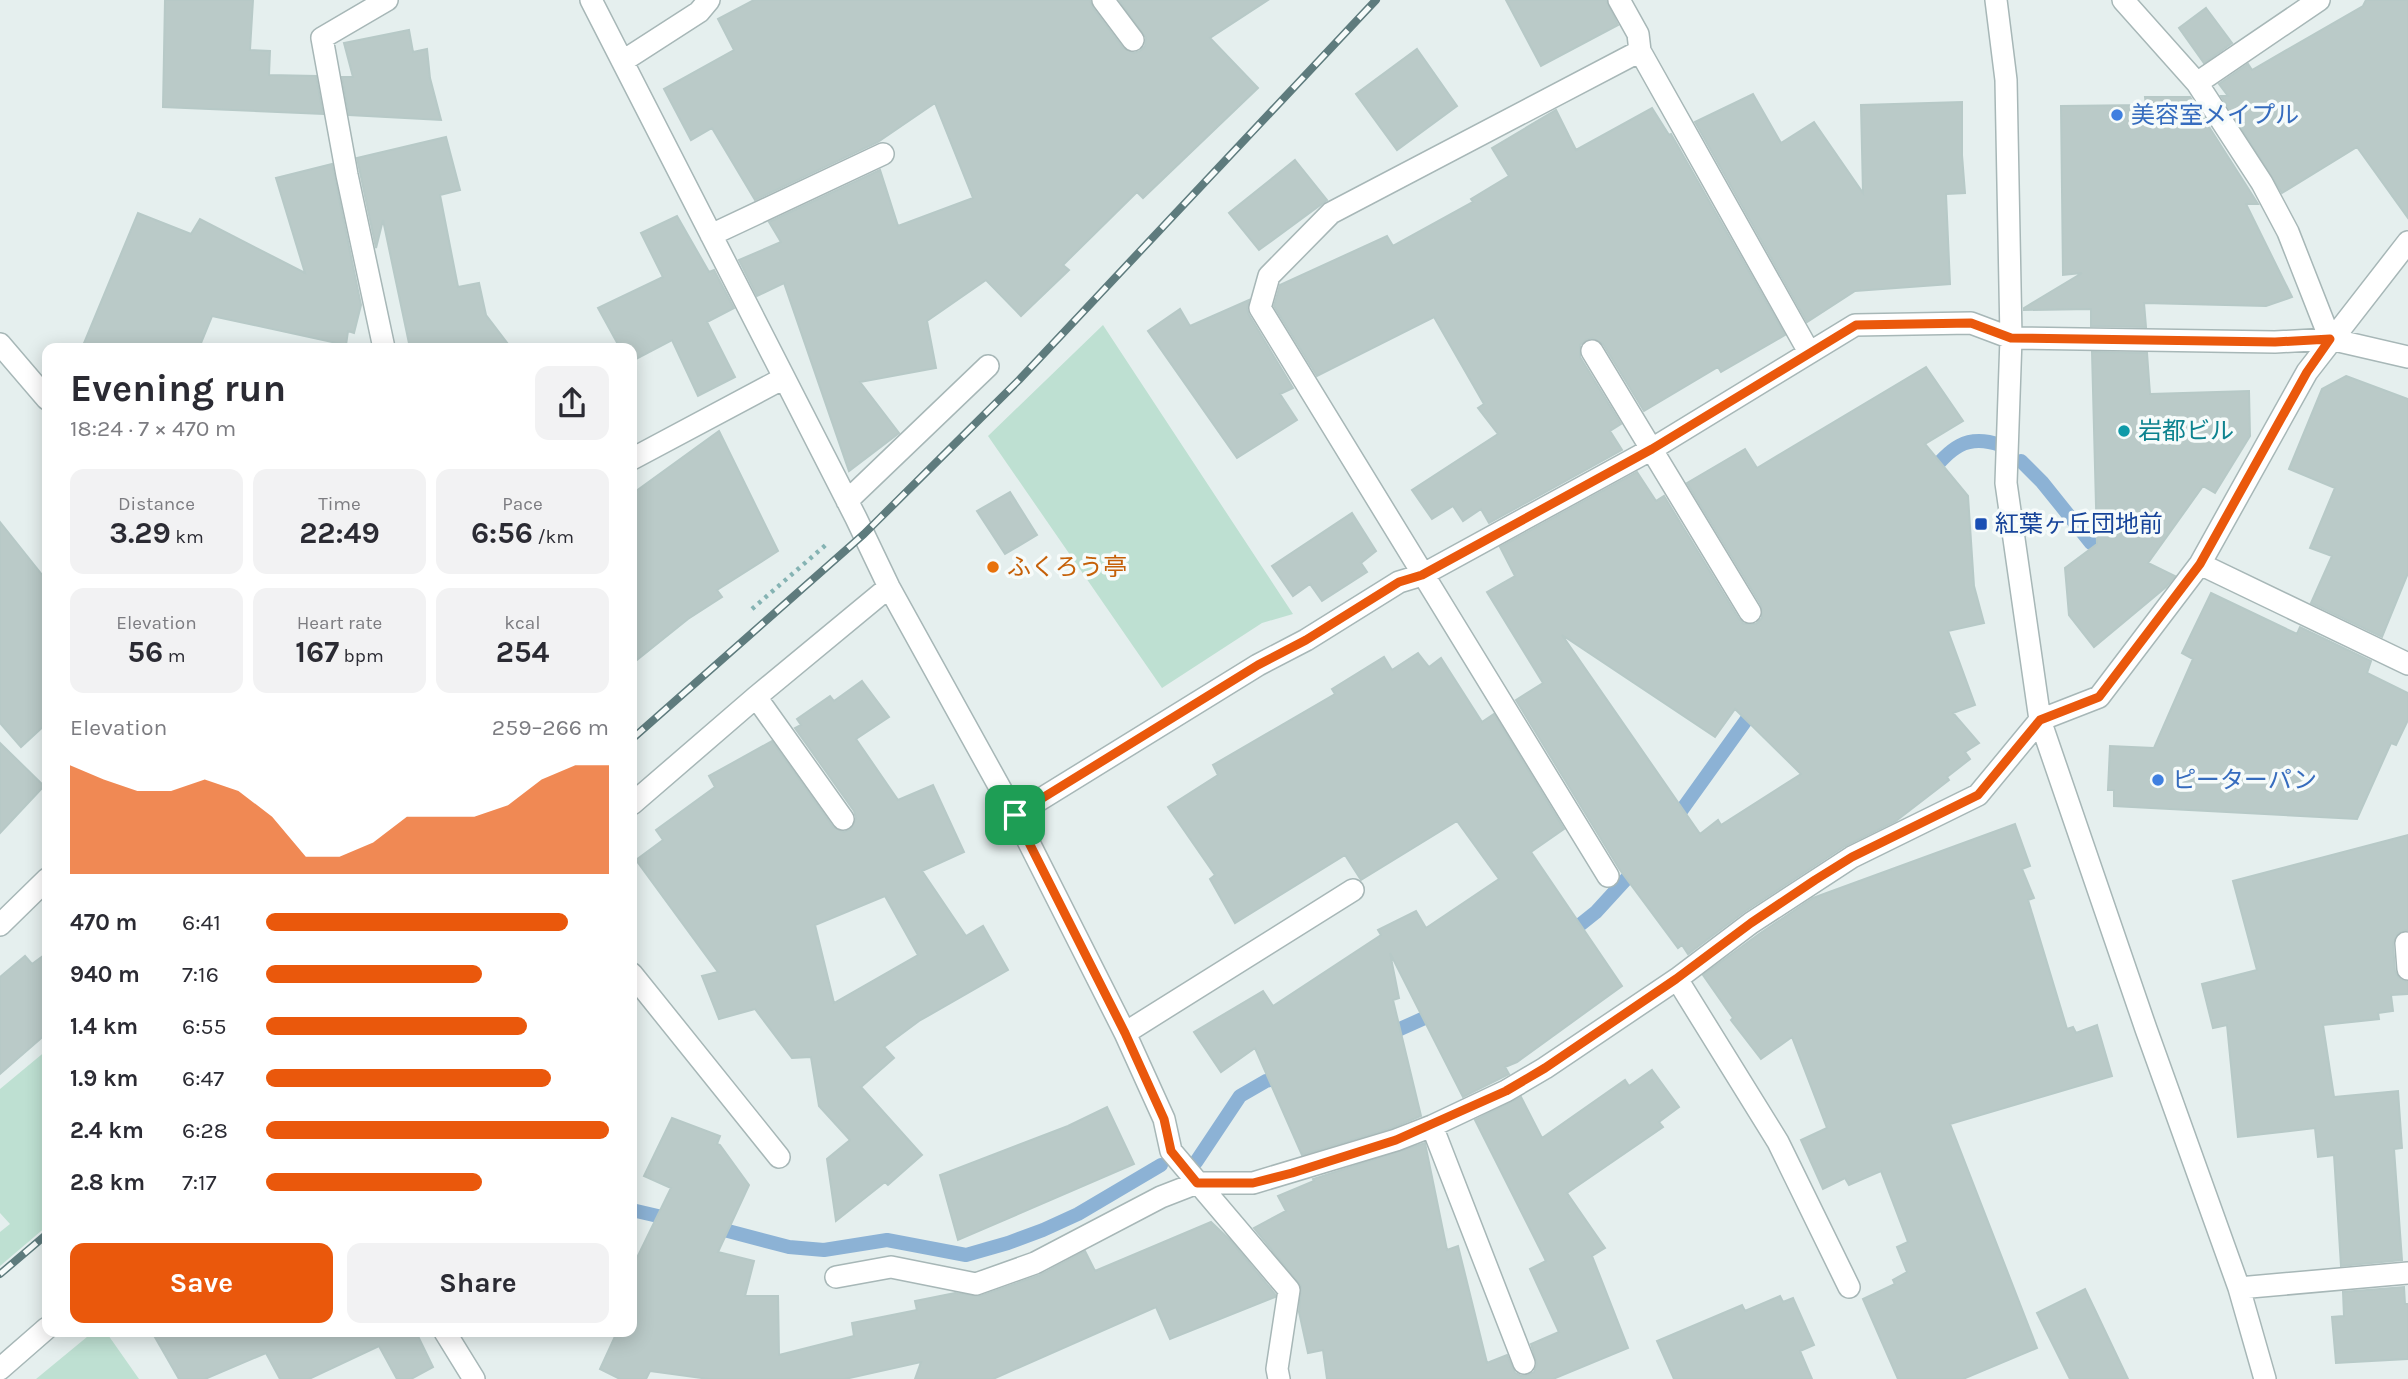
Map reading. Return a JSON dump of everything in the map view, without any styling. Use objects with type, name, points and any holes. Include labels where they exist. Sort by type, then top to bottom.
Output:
[{"type":"street","points":[[383,343],[347,175],[322,38],[387,0]]},
{"type":"street","points":[[592,0],[852,509],[889,587],[1015,815],[1125,1033],[1164,1119],[1171,1151],[1289,1290],[1277,1369],[1279,1379]]},
{"type":"street","points":[[623,61],[699,12],[709,0]]},
{"type":"street","points":[[1103,0],[1133,40]]},
{"type":"street","points":[[1619,0],[1639,34],[1640,51],[1809,352]]},
{"type":"street","points":[[1996,0],[2006,80],[2011,338],[2006,483],[2040,720],[2239,1288],[2265,1379]]},
{"type":"street","points":[[2123,0],[2197,83],[2235,139],[2288,232],[2330,339]]},
{"type":"street","points":[[2197,83],[2319,0]]},
{"type":"street","points":[[1608,876],[1260,308],[1269,276],[1331,213],[1640,51]]},
{"type":"street","points":[[711,235],[883,153]]},
{"type":"street","points":[[836,1277],[891,1268],[976,1284],[1035,1263],[1161,1197],[1197,1183],[1253,1183],[1396,1140],[1432,1126],[1506,1091],[1545,1068],[1676,979],[1751,923],[1852,857],[1978,795],[2040,720],[2099,697],[2200,564],[2307,372],[2408,242]]},
{"type":"street","points":[[1015,815],[1258,665],[1306,640],[1399,582],[1422,575],[1652,449],[1856,325],[1971,323],[2011,338],[2275,342],[2330,339],[2408,357]]},
{"type":"street","points":[[0,344],[42,393]]},
{"type":"street","points":[[1592,351],[1750,612]]},
{"type":"street","points":[[852,509],[988,366]]},
{"type":"street","points":[[637,456],[784,378]]},
{"type":"street","points":[[2200,564],[2408,664]]},
{"type":"street","points":[[637,800],[889,587]]},
{"type":"street","points":[[756,697],[843,819]]},
{"type":"street","points":[[0,925],[42,884]]},
{"type":"street","points":[[1125,1033],[1353,890]]},
{"type":"street","points":[[2406,943],[2408,969]]},
{"type":"street","points":[[1676,979],[1778,1142],[1849,1287]]},
{"type":"street","points":[[637,980],[779,1157]]},
{"type":"street","points":[[1432,1126],[1524,1363]]},
{"type":"street","points":[[2239,1288],[2408,1273]]},
{"type":"street","points":[[0,1369],[42,1332]]},
{"type":"street","points":[[448,1337],[474,1379]]},
{"type":"path","points":[[752,609],[852,509]]},
{"type":"green space","points":[[1103,325],[1293,614],[1262,623],[1162,688],[988,436]]},
{"type":"green space","points":[[42,1054],[42,1230],[0,1266],[0,1232],[10,1224],[0,1213],[0,1089]]},
{"type":"green space","points":[[87,1337],[110,1337],[139,1379],[36,1379]]},
{"type":"building","points":[[165,0],[253,0],[250,50],[270,51],[269,75],[316,76],[323,114],[163,107]]},
{"type":"building","points":[[754,0],[1090,0],[1123,48],[1134,53],[1145,46],[1146,38],[1119,0],[1268,0],[1210,38],[1258,88],[1143,198],[1137,192],[1063,265],[1069,270],[1021,316],[986,280],[927,321],[936,368],[860,382],[899,433],[849,471],[784,283],[757,296],[739,260],[781,242],[769,222],[880,170],[898,226],[973,198],[935,103],[878,142],[755,200],[712,128],[691,140],[664,89],[734,50],[718,19]]},
{"type":"building","points":[[1506,0],[1606,0],[1618,25],[1541,66]]},
{"type":"building","points":[[2366,0],[2408,0],[2408,218],[2357,147],[2282,193],[2221,96],[2228,96],[2219,84],[2248,64],[2252,70],[2363,6]]},
{"type":"building","points":[[2206,8],[2232,43],[2204,63],[2179,28]]},
{"type":"building","points":[[409,30],[413,52],[427,49],[430,78],[441,120],[349,115],[342,77],[353,77],[344,43]]},
{"type":"building","points":[[1417,49],[1457,106],[1397,150],[1356,94]]},
{"type":"building","points":[[1753,94],[1781,143],[1814,122],[1863,193],[1861,105],[1962,102],[1965,193],[1946,194],[1950,284],[1855,291],[1807,322],[1695,122]]},
{"type":"building","points":[[2145,97],[2190,97],[2258,204],[2246,204],[2292,297],[2266,306],[2144,303],[2146,327],[2091,326],[2091,309],[2024,310],[2082,273],[2063,275],[2061,106],[2146,105]]},
{"type":"building","points":[[1652,108],[1669,135],[1671,134],[1785,335],[1721,372],[1718,367],[1644,411],[1603,344],[1592,338],[1586,340],[1580,345],[1580,357],[1621,424],[1610,431],[1622,450],[1489,523],[1481,509],[1463,521],[1453,506],[1432,519],[1412,490],[1498,434],[1478,408],[1484,404],[1434,317],[1317,376],[1274,306],[1280,285],[1387,236],[1393,246],[1473,202],[1471,199],[1509,176],[1492,148],[1556,110],[1576,150]]},
{"type":"building","points":[[446,137],[460,190],[440,195],[458,287],[479,283],[486,315],[507,343],[409,343],[383,220],[376,248],[357,158]]},
{"type":"building","points":[[1295,160],[1327,200],[1259,250],[1229,213]]},
{"type":"building","points":[[332,164],[361,305],[354,333],[348,331],[346,343],[212,316],[201,343],[84,343],[138,213],[191,234],[200,219],[305,273],[276,178]]},
{"type":"building","points":[[677,216],[709,272],[714,270],[734,308],[707,322],[735,377],[698,396],[672,340],[637,358],[637,343],[617,343],[598,308],[663,277],[641,233]]},
{"type":"building","points":[[1249,300],[1249,315],[1293,388],[1280,394],[1297,420],[1237,458],[1148,331],[1180,309],[1190,326]]},
{"type":"building","points":[[2092,352],[2147,353],[2150,394],[2249,391],[2250,436],[2215,493],[2203,486],[2148,563],[2175,576],[2166,587],[2094,647],[2069,615],[2065,568],[2097,544]]},
{"type":"building","points":[[1926,367],[1963,421],[1925,444],[1968,496],[1974,586],[1984,623],[1948,631],[1975,705],[1953,713],[1979,743],[1965,752],[1970,759],[1947,777],[1949,780],[1896,821],[1845,846],[1744,912],[1688,954],[1682,945],[1678,948],[1620,870],[1516,700],[1543,683],[1487,592],[1515,576],[1500,547],[1637,472],[1656,501],[1664,496],[1739,619],[1744,624],[1756,624],[1762,618],[1761,605],[1687,483],[1745,449],[1757,468]],"holes":[[[1562,635],[1715,737],[1735,709],[1801,774],[1721,825],[1718,820],[1700,834]]]},
{"type":"building","points":[[2346,376],[2408,399],[2408,573],[2382,637],[2311,603],[2332,556],[2310,548],[2335,488],[2289,469],[2322,389]]},
{"type":"building","points":[[719,431],[778,551],[717,590],[722,597],[688,619],[637,660],[637,490]]},
{"type":"building","points":[[1010,492],[1037,535],[1005,554],[977,511]]},
{"type":"building","points":[[1352,513],[1376,551],[1361,563],[1367,572],[1322,601],[1310,584],[1293,596],[1272,566]]},
{"type":"building","points":[[0,522],[42,575],[42,728],[21,747],[0,723]]},
{"type":"building","points":[[2211,593],[2297,634],[2300,627],[2371,661],[2367,673],[2408,693],[2408,720],[2396,745],[2391,743],[2357,819],[2114,806],[2114,790],[2108,790],[2110,746],[2154,748],[2193,659],[2182,653]]},
{"type":"building","points":[[1418,653],[1429,667],[1441,658],[1482,722],[1494,714],[1564,829],[1531,852],[1622,986],[1517,1062],[1505,1067],[1509,1074],[1463,1097],[1390,953],[1399,998],[1393,1000],[1421,1116],[1392,1128],[1302,1155],[1255,1048],[1221,1072],[1194,1032],[1263,991],[1273,1006],[1381,935],[1378,930],[1416,911],[1426,928],[1499,879],[1457,821],[1361,880],[1345,855],[1235,923],[1210,879],[1215,875],[1168,807],[1218,775],[1213,765],[1335,694],[1332,689],[1384,657],[1392,670]]},
{"type":"building","points":[[862,681],[889,717],[856,739],[898,800],[933,785],[964,852],[922,871],[966,936],[983,926],[1008,970],[919,1021],[884,1047],[894,1058],[861,1087],[922,1155],[888,1185],[885,1182],[836,1221],[827,1159],[850,1140],[819,1106],[811,1057],[792,1058],[755,1009],[719,1019],[702,976],[718,972],[637,861],[663,840],[656,830],[715,787],[709,776],[772,741],[833,827],[844,832],[851,829],[856,818],[854,811],[795,728],[801,725],[797,719],[830,696],[834,701]],"holes":[[[885,896],[918,955],[834,1003],[815,925]]]},
{"type":"building","points":[[0,743],[42,784],[42,788],[0,833]]},
{"type":"building","points":[[2015,824],[2030,866],[2022,869],[2034,898],[2028,900],[2067,1029],[2073,1027],[2076,1033],[2097,1025],[2112,1076],[1950,1124],[2037,1348],[1963,1379],[1898,1379],[1863,1299],[1895,1284],[1893,1280],[1907,1272],[1897,1247],[1908,1242],[1881,1171],[1849,1185],[1845,1178],[1823,1189],[1801,1140],[1827,1128],[1792,1037],[1761,1059],[1731,1020],[1733,1018],[1703,975],[1813,898]]},
{"type":"building","points":[[2408,835],[2408,930],[2398,933],[2393,944],[2395,971],[2398,977],[2408,982],[2408,994],[2391,995],[2393,1011],[2378,1013],[2379,1019],[2323,1025],[2334,1097],[2398,1091],[2402,1148],[2394,1149],[2402,1260],[2341,1266],[2334,1155],[2318,1157],[2315,1128],[2238,1137],[2227,1025],[2213,1028],[2202,984],[2257,970],[2233,881]]},
{"type":"building","points":[[25,956],[32,964],[42,957],[42,1037],[0,1074],[0,977]]},
{"type":"building","points":[[1652,1070],[1679,1107],[1659,1122],[1663,1127],[1567,1193],[1605,1248],[1592,1256],[1628,1348],[1553,1379],[1327,1379],[1323,1350],[1308,1353],[1299,1312],[1301,1286],[1254,1228],[1286,1211],[1278,1196],[1314,1181],[1313,1179],[1425,1143],[1447,1250],[1458,1246],[1487,1363],[1507,1355],[1515,1373],[1528,1375],[1534,1372],[1537,1364],[1531,1344],[1559,1332],[1530,1269],[1546,1261],[1475,1120],[1521,1097],[1542,1138],[1625,1080],[1629,1086]]},
{"type":"building","points":[[1107,1107],[1134,1164],[958,1240],[940,1175],[1068,1126]]},
{"type":"building","points":[[672,1118],[720,1136],[717,1144],[749,1185],[718,1252],[754,1261],[745,1296],[778,1296],[779,1355],[854,1336],[852,1323],[917,1310],[915,1301],[955,1293],[980,1296],[1040,1275],[1085,1251],[1095,1271],[1211,1222],[1230,1240],[1275,1297],[1170,1339],[1156,1307],[993,1379],[915,1379],[921,1362],[845,1379],[709,1379],[650,1371],[646,1379],[620,1379],[600,1369],[615,1337],[637,1337],[637,1258],[671,1188],[644,1176]]},
{"type":"building","points":[[2404,1287],[2405,1304],[2408,1304],[2408,1359],[2336,1363],[2332,1317],[2344,1316],[2343,1292]]},
{"type":"building","points":[[2085,1289],[2128,1379],[2070,1379],[2037,1313]]},
{"type":"building","points":[[1780,1296],[1783,1302],[1793,1298],[1814,1345],[1800,1351],[1812,1379],[1674,1379],[1657,1341],[1742,1305],[1745,1311]]},
{"type":"building","points":[[155,1337],[418,1337],[433,1367],[411,1379],[397,1379],[379,1346],[309,1379],[280,1379],[266,1353],[205,1379],[179,1379]]},
{"type":"waterway","points":[[1928,475],[1952,451],[1968,442],[2000,445]]},
{"type":"waterway","points":[[2021,461],[2042,482],[2091,543]]},
{"type":"waterway","points":[[1671,825],[1757,705]]},
{"type":"waterway","points":[[1566,936],[1596,912],[1639,865]]},
{"type":"waterway","points":[[1382,1037],[1440,1011]]},
{"type":"waterway","points":[[1196,1162],[1240,1096],[1266,1081],[1286,1076]]},
{"type":"waterway","points":[[709,1226],[789,1247],[824,1250],[887,1240],[966,1255],[1008,1243],[1078,1214],[1161,1165]]},
{"type":"waterway","points":[[637,1211],[675,1220]]},
{"type":"railway","points":[[637,735],[864,534],[1019,380],[1376,0]]},
{"type":"railway","points":[[0,1274],[42,1238]]},
{"type":"place","name":"美容室メイプル","points":[[2117,115]]},
{"type":"place","name":"岩都ビル","points":[[2124,431]]},
{"type":"place","name":"紅葉ヶ丘団地前","points":[[1981,524]]},
{"type":"place","name":"ふくろう亭","points":[[993,567]]},
{"type":"place","name":"ピーターパン","points":[[2158,780]]},
{"type":"route","points":[[1971,323],[2011,338],[2275,342],[2330,339],[2307,372],[2200,564],[2099,697],[2040,720],[1978,795],[1852,857],[1815,880],[1545,1068],[1506,1091],[1396,1140],[1253,1183],[1197,1183],[1171,1151],[1164,1119],[1125,1033],[1015,815],[1258,665],[1306,640],[1399,582],[1422,575],[1652,449],[1856,325],[1971,323]]}]
